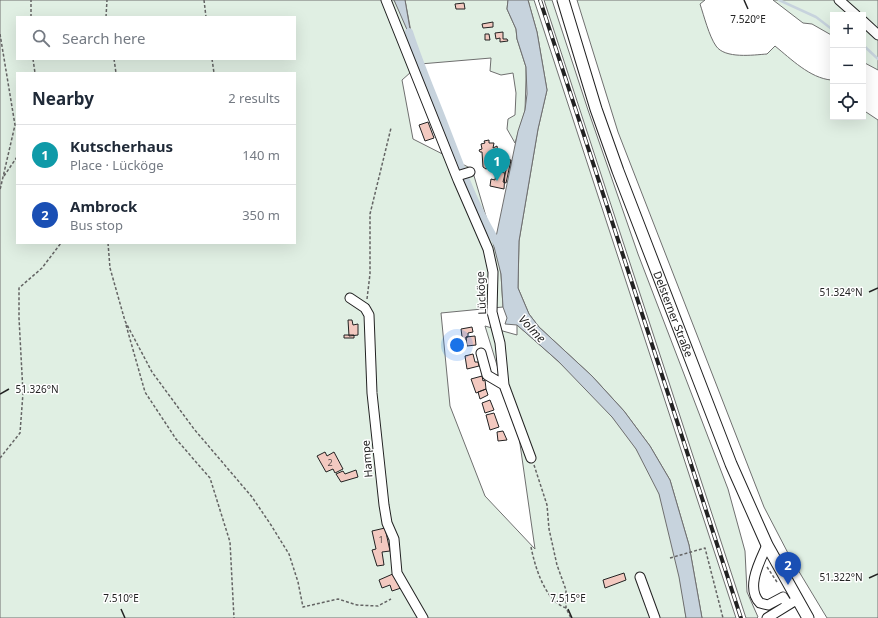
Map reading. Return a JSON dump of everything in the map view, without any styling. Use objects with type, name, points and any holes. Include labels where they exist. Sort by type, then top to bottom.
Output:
[{"type":"main road","name":"Delsterner Straße","points":[[563,0],[596,109],[621,179],[731,464],[792,602],[808,618]]},
{"type":"street","name":"Lücköge","points":[[386,0],[488,249],[493,272],[492,312],[500,343],[504,385],[531,458]]},
{"type":"street","points":[[839,0],[853,12]]},
{"type":"street","points":[[866,24],[878,35]]},
{"type":"street","points":[[457,176],[470,172]]},
{"type":"street","points":[[350,298],[365,308]]},
{"type":"street","name":"Hampe","points":[[365,308],[369,315],[372,392],[380,482],[388,523],[394,539],[397,573],[423,618]]},
{"type":"street","points":[[481,353],[487,375],[504,385]]},
{"type":"street","points":[[767,545],[755,579],[754,595],[760,603],[768,605],[783,597],[792,602],[767,618]]},
{"type":"street","points":[[640,577],[655,618]]},
{"type":"path","points":[[31,16],[32,0]]},
{"type":"path","points":[[106,16],[107,0]]},
{"type":"path","points":[[204,0],[206,16]]},
{"type":"path","points":[[0,34],[15,125],[0,190]]},
{"type":"path","points":[[33,60],[35,72]]},
{"type":"path","points":[[114,60],[116,72]]},
{"type":"path","points":[[212,60],[214,72]]},
{"type":"path","points":[[365,308],[370,274],[370,214],[391,128]]},
{"type":"path","points":[[3,178],[16,159]]},
{"type":"path","points":[[0,458],[20,433],[23,393],[19,288],[42,268],[60,244]]},
{"type":"path","points":[[108,244],[110,268],[145,392],[176,439],[210,478],[230,542],[234,618]]},
{"type":"path","points":[[125,321],[152,372],[194,429],[252,497],[271,525],[289,554],[298,582],[303,607],[338,599],[357,605],[378,606],[390,599]]},
{"type":"path","points":[[531,458],[547,505],[549,529],[557,565],[566,590],[566,608],[571,618]]},
{"type":"path","points":[[531,547],[534,562],[541,582],[559,606],[566,608]]},
{"type":"path","points":[[670,558],[705,548],[723,618]]},
{"type":"green space","points":[[0,0],[394,0],[411,32],[405,0],[508,0],[507,9],[516,29],[517,39],[526,67],[525,111],[515,143],[507,129],[508,119],[515,115],[516,93],[513,73],[501,75],[490,71],[491,58],[420,64],[402,80],[413,139],[472,169],[498,257],[501,274],[503,307],[441,313],[450,406],[485,496],[535,549],[519,437],[485,326],[517,335],[517,325],[558,361],[579,381],[617,423],[634,445],[648,468],[659,493],[672,539],[682,587],[686,618],[0,618]]},
{"type":"green space","points":[[528,0],[534,0],[736,618],[702,618],[689,545],[670,480],[650,446],[624,411],[592,376],[539,327],[529,314],[518,288],[519,241],[538,129],[547,90],[537,32]]},
{"type":"green space","points":[[544,0],[552,0],[638,254],[728,489],[745,551],[747,592],[758,617],[757,618],[746,618]]},
{"type":"green space","points":[[577,0],[705,0],[700,4],[711,37],[720,50],[732,55],[754,55],[767,54],[775,46],[808,72],[830,80],[830,120],[866,120],[866,112],[878,120],[878,618],[827,618],[789,555],[764,507],[618,132]]},
{"type":"green space","points":[[773,0],[878,0],[878,70],[866,64],[866,12],[830,12],[830,34],[812,24],[803,23]]},
{"type":"water","points":[[394,0],[405,0],[412,41]]},
{"type":"water","name":"Volme","points":[[508,0],[528,0],[537,32],[547,90],[538,129],[519,241],[518,288],[529,314],[539,327],[592,376],[624,411],[650,446],[670,480],[689,545],[702,618],[686,618],[679,577],[659,494],[636,449],[612,417],[558,361],[517,325],[505,324],[507,318],[503,307],[501,274],[492,239],[496,237],[518,131],[525,110],[527,94],[526,67],[517,39],[516,29],[507,9]]},
{"type":"building","points":[[464,3],[465,9],[456,9],[455,4]]},
{"type":"building","points":[[493,22],[493,27],[483,28],[482,24]]},
{"type":"building","points":[[503,32],[503,39],[507,39],[508,41],[500,42],[500,38],[496,39],[495,33]]},
{"type":"building","points":[[485,34],[489,34],[490,40],[485,40]]},
{"type":"building","points":[[428,122],[434,138],[425,141],[419,125]]},
{"type":"building","points":[[489,140],[489,143],[494,143],[493,148],[497,146],[500,164],[490,165],[490,167],[486,169],[483,167],[482,152],[479,150],[482,149],[481,144],[485,143],[484,141]]},
{"type":"building","points":[[504,159],[511,160],[506,183],[503,182],[506,170],[503,166]]},
{"type":"building","points":[[496,171],[505,173],[504,189],[490,186],[491,179],[495,180]]},
{"type":"building","points":[[348,320],[352,320],[353,325],[358,324],[358,335],[349,336]]},
{"type":"building","points":[[472,327],[473,332],[468,333],[466,343],[463,344],[461,329]]},
{"type":"building","points":[[344,335],[354,335],[354,338],[344,338]]},
{"type":"building","points":[[475,336],[476,345],[467,346],[466,337]]},
{"type":"building","points":[[473,354],[475,362],[478,362],[479,366],[467,369],[465,356]]},
{"type":"building","points":[[482,376],[483,381],[485,380],[486,389],[476,393],[471,379]]},
{"type":"building","points":[[486,389],[488,395],[480,399],[478,392]]},
{"type":"building","points":[[490,400],[494,410],[485,413],[482,403]]},
{"type":"building","points":[[494,413],[499,427],[490,430],[486,415]]},
{"type":"building","points":[[503,431],[507,440],[498,441],[497,432]]},
{"type":"building","points":[[325,452],[327,456],[334,452],[343,469],[335,473],[333,469],[326,472],[317,456]]},
{"type":"building","points":[[356,470],[358,477],[341,482],[336,474],[343,471],[345,474]]},
{"type":"building","points":[[385,528],[390,551],[382,552],[384,565],[377,566],[372,550],[376,549],[372,531]]},
{"type":"building","points":[[395,573],[401,588],[392,591],[390,585],[382,588],[379,580]]},
{"type":"building","points":[[624,573],[626,580],[605,588],[603,580]]},
{"type":"waterway","points":[[779,0],[816,17],[830,28]]},
{"type":"waterway","points":[[409,32],[421,67],[468,186],[490,232],[499,246]]},
{"type":"waterway","points":[[866,48],[878,59]]},
{"type":"railway","points":[[540,0],[741,618]]},
{"type":"place","name":"Kutscherhaus","points":[[497,181]]},
{"type":"place","name":"Ambrock","points":[[788,585]]}]
